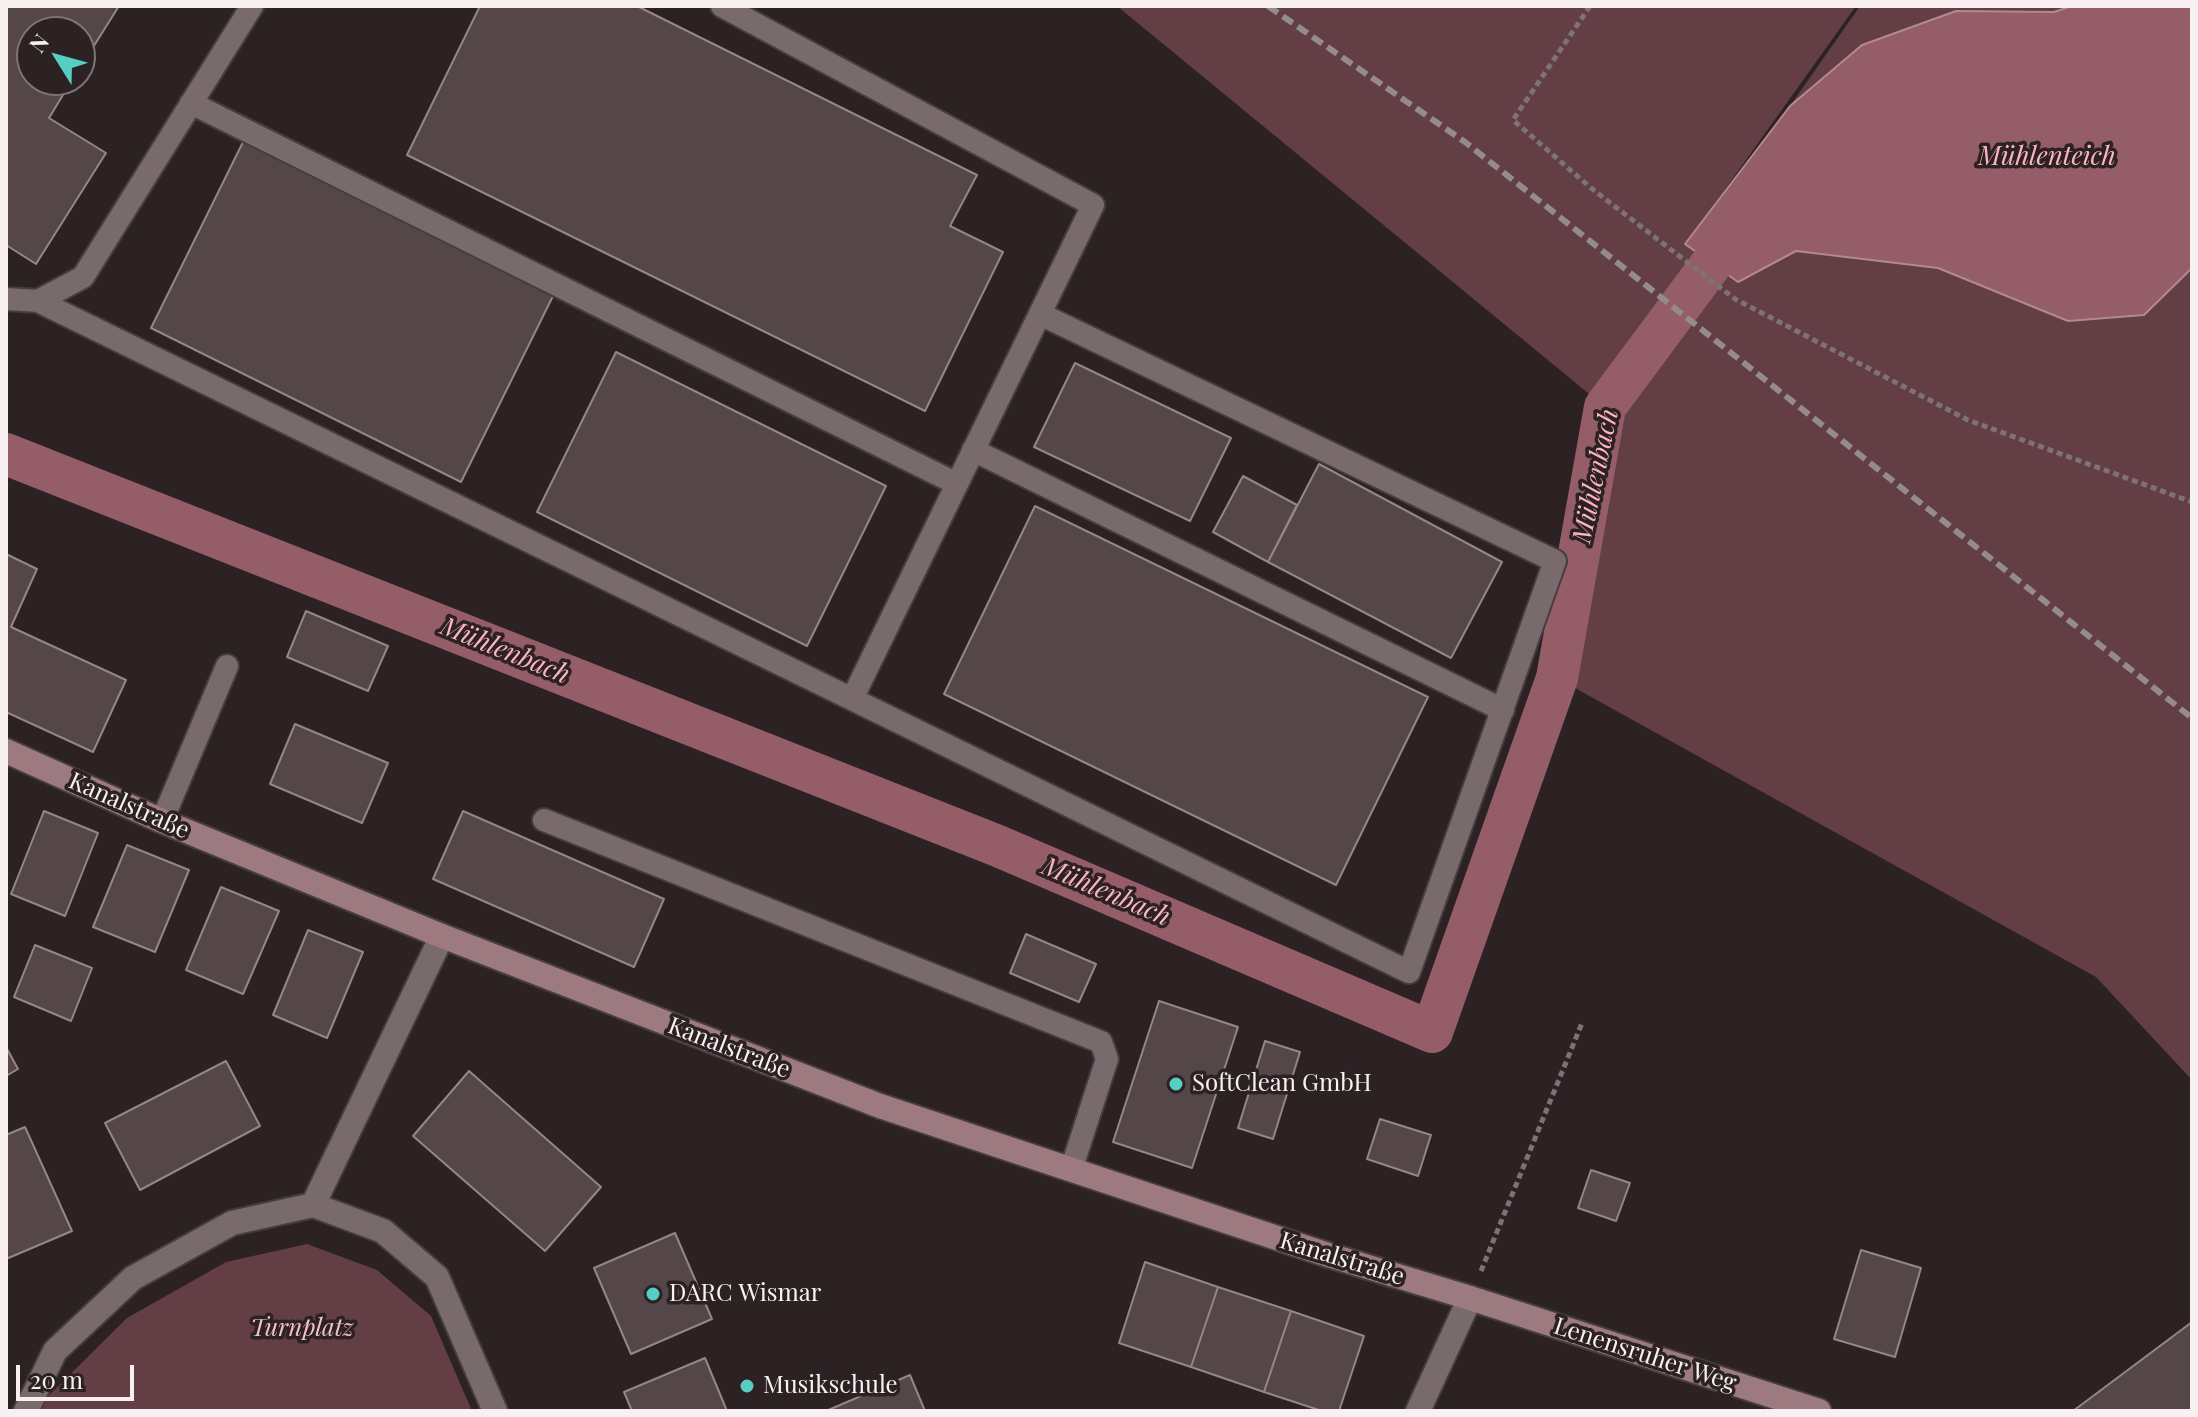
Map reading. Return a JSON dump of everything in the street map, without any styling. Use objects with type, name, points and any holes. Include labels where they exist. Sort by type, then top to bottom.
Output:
[{"type":"street","name":"Kanalstraße","points":[[6,751],[162,821],[442,936],[880,1106],[1322,1253],[1470,1298]]},
{"type":"street","points":[[313,1205],[442,936]]},
{"type":"street","points":[[26,1411],[55,1351],[133,1278],[232,1223],[313,1205],[383,1231],[437,1277],[495,1411]]},
{"type":"street","points":[[1418,1411],[1470,1298]]},
{"type":"street","name":"Lenensruher Weg","points":[[1470,1298],[1819,1411]]},
{"type":"lane","points":[[38,301],[83,277],[252,6]]},
{"type":"lane","points":[[722,6],[1093,205],[852,699]]},
{"type":"lane","points":[[191,103],[957,484]]},
{"type":"lane","points":[[6,299],[38,301],[1409,972],[1555,561],[1040,314]]},
{"type":"lane","points":[[973,450],[1503,710]]},
{"type":"lane","points":[[162,821],[227,666]]},
{"type":"lane","points":[[544,820],[1101,1042],[1107,1059],[1071,1170]]},
{"type":"path","points":[[1590,6],[1513,120],[1591,188],[1735,299],[1968,420],[2192,502]]},
{"type":"path","points":[[1470,1298],[1582,1023]]},
{"type":"green space","points":[[1117,6],[1856,6],[1686,244],[1738,282],[1795,251],[1938,268],[2068,321],[2143,315],[2192,268],[2192,1080],[2096,977],[1557,678],[1605,407]]},
{"type":"green space","points":[[1860,6],[2072,6],[2054,12],[1862,45],[1790,106]]},
{"type":"green space","name":"Turnplatz","points":[[307,1244],[377,1270],[431,1316],[472,1411],[33,1411],[127,1318],[226,1262]]},
{"type":"water","name":"Mühlenteich","points":[[2072,6],[2192,6],[2192,268],[2144,315],[2068,321],[1938,268],[1796,251],[1738,282],[1685,244],[1790,106],[1862,45],[1956,11],[2054,12]]},
{"type":"building","points":[[6,6],[119,6],[96,43],[96,16],[16,16],[16,96],[62,96],[49,118],[106,153],[36,264],[6,245]]},
{"type":"building","points":[[480,6],[637,6],[977,175],[950,226],[1003,252],[925,411],[407,155]]},
{"type":"building","points":[[243,142],[553,296],[461,482],[151,328]]},
{"type":"building","points":[[616,352],[886,486],[807,646],[537,512]]},
{"type":"building","points":[[1075,363],[1231,438],[1190,521],[1034,447]]},
{"type":"building","points":[[1319,464],[1502,562],[1451,658],[1268,562]]},
{"type":"building","points":[[1243,476],[1297,505],[1268,562],[1213,532]]},
{"type":"building","points":[[1035,506],[1428,697],[1336,885],[944,694]]},
{"type":"building","points":[[6,554],[37,569],[11,627],[126,680],[93,752],[6,712]]},
{"type":"building","points":[[306,611],[388,646],[368,691],[287,657]]},
{"type":"building","points":[[295,724],[388,763],[362,823],[270,784]]},
{"type":"building","points":[[44,811],[98,833],[65,916],[11,894]]},
{"type":"building","points":[[463,811],[664,899],[634,967],[433,879]]},
{"type":"building","points":[[127,845],[189,870],[155,952],[93,927]]},
{"type":"building","points":[[221,887],[279,911],[243,994],[186,970]]},
{"type":"building","points":[[308,930],[363,952],[327,1038],[273,1015]]},
{"type":"building","points":[[1026,934],[1096,964],[1079,1002],[1010,973]]},
{"type":"building","points":[[35,945],[92,968],[71,1021],[14,997]]},
{"type":"building","name":"SoftClean GmbH","points":[[1159,1001],[1238,1027],[1192,1168],[1113,1142]]},
{"type":"building","points":[[1265,1041],[1300,1052],[1273,1139],[1238,1128]]},
{"type":"building","points":[[6,1047],[18,1069],[6,1076]]},
{"type":"building","points":[[226,1061],[260,1126],[140,1190],[105,1123]]},
{"type":"building","points":[[469,1071],[601,1187],[545,1251],[413,1136]]},
{"type":"building","points":[[1380,1119],[1431,1135],[1418,1176],[1367,1159]]},
{"type":"building","points":[[25,1127],[72,1231],[6,1259],[6,1135]]},
{"type":"building","points":[[1591,1170],[1630,1183],[1616,1221],[1578,1208]]},
{"type":"building","name":"DARC Wismar","points":[[675,1233],[712,1319],[631,1354],[594,1268]]},
{"type":"building","points":[[1861,1250],[1921,1268],[1895,1357],[1834,1339]]},
{"type":"building","points":[[1145,1262],[1218,1287],[1191,1367],[1119,1343]]},
{"type":"building","points":[[1218,1287],[1291,1311],[1264,1392],[1191,1367]]},
{"type":"building","points":[[1291,1311],[1364,1336],[1339,1411],[1322,1411],[1264,1392]]},
{"type":"building","points":[[2192,1322],[2192,1411],[2073,1411]]},
{"type":"building","points":[[705,1358],[727,1411],[632,1411],[624,1392]]},
{"type":"building","points":[[910,1375],[925,1411],[826,1411]]},
{"type":"waterway","name":"Mühlenbach","points":[[6,454],[998,846],[1432,1032],[1557,678],[1605,407],[1712,263]]},
{"type":"railway","points":[[1268,6],[1465,142],[2192,718]]},
{"type":"place","name":"SoftClean GmbH","points":[[1176,1084]]},
{"type":"place","name":"DARC Wismar","points":[[653,1294]]},
{"type":"place","name":"Musikschule","points":[[747,1386]]}]
